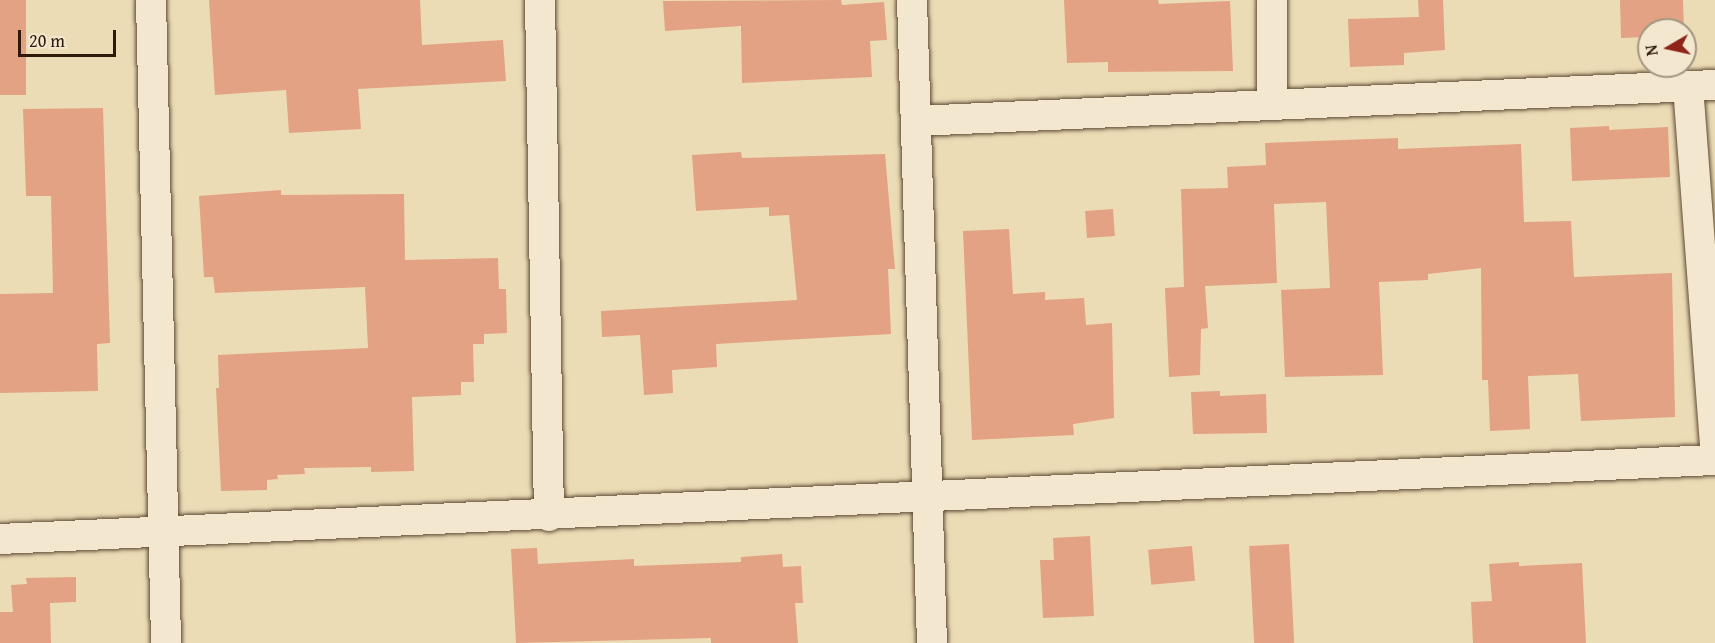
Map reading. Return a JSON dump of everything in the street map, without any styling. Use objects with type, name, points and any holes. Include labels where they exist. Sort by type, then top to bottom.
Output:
[{"type":"street","points":[[151,0],[161,532],[166,643]]},
{"type":"street","points":[[540,0],[549,516]]},
{"type":"street","points":[[912,0],[932,643]]},
{"type":"street","points":[[1272,0],[1272,102]]},
{"type":"street","points":[[916,121],[1272,102],[1701,86],[1715,446]]},
{"type":"street","points":[[0,539],[549,516],[927,496],[1715,460]]},
{"type":"building","points":[[0,0],[26,0],[26,95],[0,95]]},
{"type":"building","points":[[209,0],[420,0],[422,45],[503,40],[506,81],[358,89],[361,129],[289,133],[286,90],[215,95]]},
{"type":"building","points":[[841,0],[842,5],[884,2],[887,40],[870,41],[872,77],[742,83],[741,26],[665,31],[663,1]]},
{"type":"building","points":[[1064,0],[1158,0],[1159,4],[1230,1],[1233,71],[1108,72],[1108,62],[1067,63]]},
{"type":"building","points":[[1418,0],[1443,0],[1445,50],[1404,53],[1404,65],[1350,67],[1348,19],[1419,17]]},
{"type":"building","points":[[1620,0],[1683,0],[1684,18],[1637,18],[1637,37],[1621,38]]},
{"type":"building","points":[[103,108],[110,343],[97,344],[98,391],[0,393],[0,294],[53,293],[51,196],[26,196],[23,109]]},
{"type":"building","points":[[1609,126],[1609,130],[1668,127],[1670,177],[1572,181],[1570,128]]},
{"type":"building","points":[[1398,138],[1398,149],[1521,144],[1524,222],[1571,221],[1574,277],[1672,273],[1675,417],[1581,421],[1578,374],[1528,376],[1530,429],[1490,431],[1488,380],[1482,380],[1481,268],[1428,274],[1428,280],[1379,282],[1383,375],[1285,377],[1281,290],[1330,288],[1326,202],[1274,204],[1277,283],[1205,286],[1208,328],[1201,329],[1200,375],[1169,377],[1165,288],[1184,287],[1181,189],[1228,188],[1227,167],[1266,165],[1265,143]]},
{"type":"building","points":[[741,152],[742,158],[885,154],[895,269],[888,269],[891,334],[716,344],[717,367],[672,370],[673,393],[644,395],[640,335],[602,337],[601,311],[797,300],[789,215],[769,216],[769,207],[696,211],[692,155]]},
{"type":"building","points":[[281,190],[281,195],[404,194],[405,260],[498,258],[499,289],[506,289],[507,333],[484,334],[484,344],[473,344],[474,382],[461,382],[461,395],[412,397],[414,471],[371,472],[371,467],[304,468],[305,474],[277,475],[278,479],[267,480],[267,490],[221,491],[216,388],[219,388],[218,355],[368,348],[365,287],[215,293],[213,277],[204,277],[199,196]]},
{"type":"building","points":[[1113,209],[1115,236],[1087,238],[1085,211]]},
{"type":"building","points":[[1009,229],[1013,294],[1045,292],[1045,300],[1084,298],[1086,325],[1112,323],[1114,418],[1073,424],[1074,435],[972,440],[963,231]]},
{"type":"building","points":[[1220,391],[1220,396],[1266,394],[1267,433],[1193,434],[1191,392]]},
{"type":"building","points":[[1090,536],[1094,616],[1043,618],[1040,560],[1054,560],[1053,538]]},
{"type":"building","points":[[1289,544],[1294,643],[1254,643],[1249,546]]},
{"type":"building","points":[[1192,546],[1195,581],[1151,585],[1148,550]]},
{"type":"building","points":[[537,548],[538,564],[634,559],[634,566],[741,562],[741,557],[782,554],[783,567],[801,566],[803,603],[795,603],[798,643],[711,643],[711,638],[516,643],[511,549]]},
{"type":"building","points":[[1519,562],[1519,566],[1582,563],[1586,643],[1473,643],[1471,602],[1492,601],[1489,564]]},
{"type":"building","points":[[76,577],[76,602],[50,603],[51,643],[0,643],[0,612],[13,612],[11,585],[27,584],[26,578]]}]
